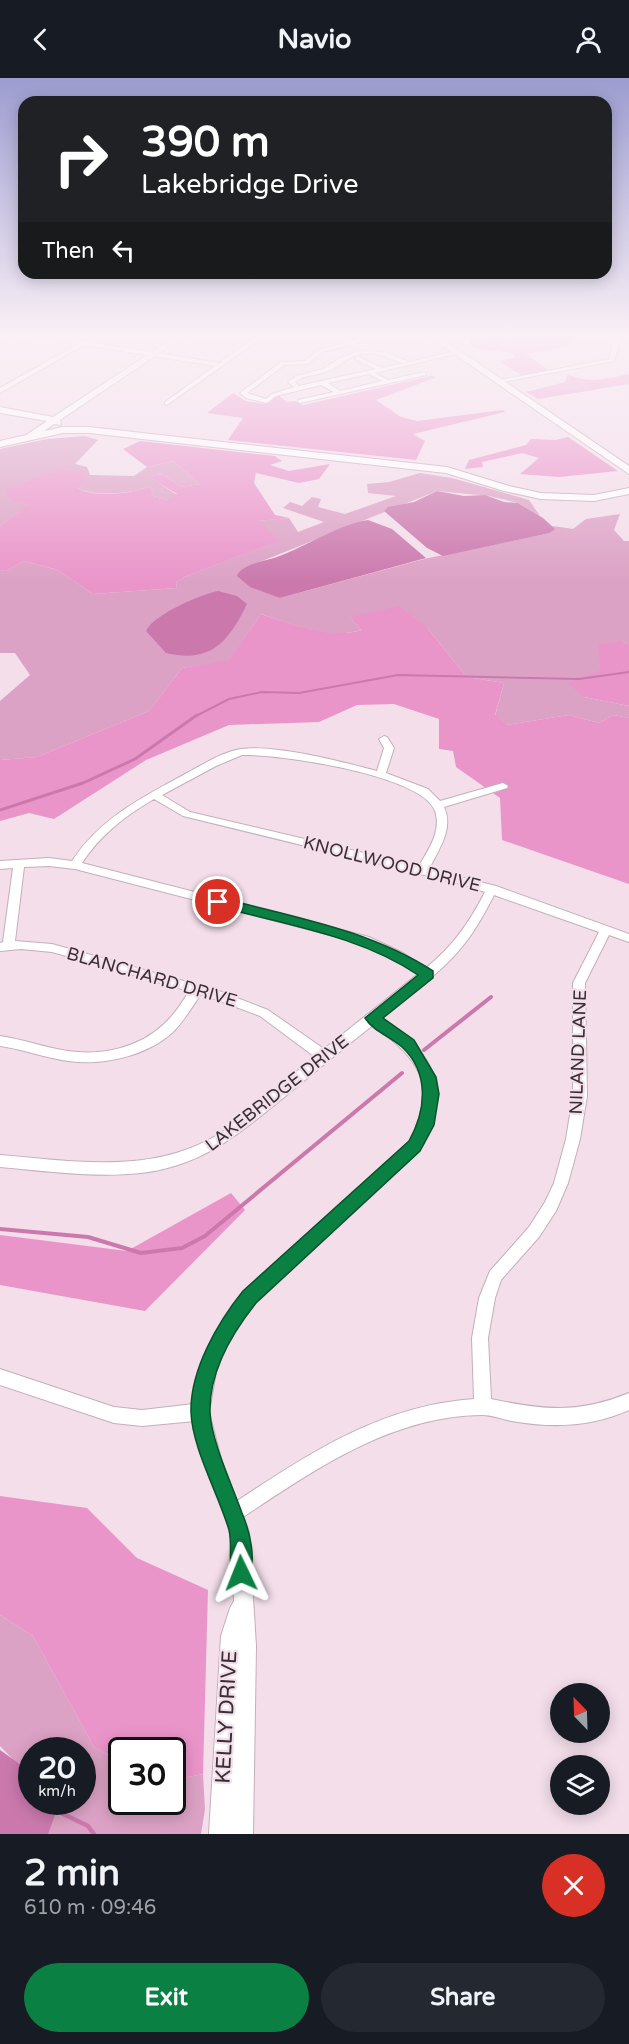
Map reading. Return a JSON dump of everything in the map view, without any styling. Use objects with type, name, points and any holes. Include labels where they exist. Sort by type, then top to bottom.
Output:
[{"type":"main road","points":[[552,418],[629,471]]},
{"type":"street","points":[[41,418],[73,429]]},
{"type":"street","points":[[29,437],[55,418]]},
{"type":"street","points":[[0,444],[73,429],[447,470],[507,489],[541,496],[594,498],[629,491]]},
{"type":"street","points":[[380,776],[389,748],[384,739]]},
{"type":"street","points":[[75,865],[102,829],[124,812],[217,761],[243,752],[274,753],[380,776],[422,790],[438,805],[442,829],[423,871]]},
{"type":"street","points":[[438,805],[503,786]]},
{"type":"street","name":"KNOLLWOOD DRIVE","points":[[154,795],[187,814],[492,889],[629,938]]},
{"type":"street","points":[[0,865],[49,862],[75,865],[365,940],[399,956],[428,975]]},
{"type":"street","points":[[4,946],[19,864]]},
{"type":"street","name":"LAKEBRIDGE DRIVE","points":[[0,1161],[128,1169],[166,1164],[205,1150],[225,1137],[428,975],[458,945],[476,920],[492,889]]},
{"type":"street","name":"NILAND LANE","points":[[483,1407],[480,1338],[487,1298],[495,1276],[534,1232],[551,1206],[561,1183],[573,1139],[580,1096],[579,983],[606,930]]},
{"type":"street","name":"BLANCHARD DRIVE","points":[[4,946],[52,948],[239,1002],[264,1013],[324,1056]]},
{"type":"street","points":[[0,1041],[65,1055],[107,1057],[150,1041],[166,1030],[196,990]]},
{"type":"street","name":"KELLY DRIVE","points":[[242,1834],[246,1646],[240,1532],[212,1459],[201,1412],[208,1372],[231,1320],[249,1297],[414,1146],[426,1125],[432,1094],[421,1062],[408,1044],[373,1018]]},
{"type":"street","points":[[0,1377],[114,1415],[142,1418],[201,1412]]},
{"type":"street","points":[[234,1513],[307,1465],[352,1440],[416,1417],[483,1407],[516,1414],[589,1416],[629,1401]]},
{"type":"street","name":"KELLY DRIVE","points":[[220,1834],[230,1636],[242,1601]]},
{"type":"shaded area","points":[[243,418],[405,418],[417,421],[441,418],[480,418],[413,434],[425,441],[416,460],[228,440]]},
{"type":"shaded area","points":[[85,436],[98,440],[75,464],[87,467],[90,475],[134,476],[147,467],[173,461],[200,484],[181,487],[163,474],[149,476],[177,495],[167,500],[154,496],[150,486],[114,493],[94,493],[77,488],[32,503],[0,526],[0,449],[47,439]]},
{"type":"shaded area","points":[[568,437],[618,471],[559,477],[520,474],[539,458],[522,453],[482,462],[483,467],[465,469],[469,460],[526,445],[531,439],[555,440]]},
{"type":"shaded area","points":[[140,441],[275,456],[282,461],[270,465],[289,471],[330,464],[319,479],[299,483],[256,473],[254,483],[275,515],[289,518],[258,521],[279,541],[184,577],[176,582],[177,588],[93,594],[58,570],[24,561],[6,571],[0,570],[0,526],[31,503],[13,502],[5,489],[61,470],[81,472],[86,479],[77,488],[93,493],[123,493],[150,486],[154,496],[167,500],[177,494],[148,476],[163,474],[181,487],[200,484],[173,461],[147,467],[123,449]]},
{"type":"shaded area","points":[[420,473],[452,478],[529,500],[540,516],[518,503],[489,496],[437,491],[247,567],[239,578],[280,598],[424,559],[550,533],[553,526],[573,529],[586,519],[620,514],[614,530],[624,541],[629,541],[629,645],[622,641],[584,697],[629,706],[629,718],[613,715],[599,723],[569,715],[507,725],[495,716],[504,683],[467,677],[428,629],[350,617],[361,630],[349,633],[324,632],[261,614],[229,661],[182,668],[149,711],[37,757],[0,760],[0,701],[30,675],[15,653],[0,653],[0,570],[6,571],[24,561],[58,570],[93,594],[177,588],[176,582],[184,577],[278,541],[257,521],[289,518],[298,532],[324,522],[283,508],[290,502],[302,506],[312,497],[321,499],[318,507],[345,514],[396,496],[368,493],[367,484],[389,482]]},
{"type":"shaded area","points":[[437,491],[464,496],[485,495],[504,502],[518,503],[543,518],[555,529],[550,533],[443,556],[427,548],[384,511],[388,507],[414,502]]},
{"type":"shaded area","points":[[368,520],[392,529],[426,558],[280,598],[250,587],[237,576],[249,566],[288,553],[346,526]]},
{"type":"shaded area","points":[[218,591],[237,596],[247,604],[233,629],[217,647],[195,655],[182,656],[166,653],[146,631],[167,612],[201,596]]},
{"type":"shaded area","points":[[399,606],[428,629],[467,677],[504,683],[495,715],[507,725],[569,715],[599,723],[613,715],[629,718],[629,884],[502,840],[500,798],[456,767],[453,751],[439,749],[439,719],[394,704],[357,705],[319,722],[229,725],[146,760],[54,819],[29,813],[0,821],[0,760],[37,757],[149,711],[182,668],[229,660],[261,614],[324,632],[350,633],[361,630],[350,617]]},
{"type":"shaded area","points":[[622,641],[629,645],[629,706],[584,697],[567,683],[600,670],[599,644]]},
{"type":"shaded area","points":[[231,1193],[245,1210],[145,1311],[0,1285],[0,1235],[127,1251]]},
{"type":"shaded area","points":[[0,1496],[87,1508],[137,1558],[208,1590],[203,1774],[186,1777],[186,1737],[108,1737],[108,1755],[96,1748],[96,1737],[89,1737],[33,1636],[0,1615]]},
{"type":"shaded area","points":[[0,1615],[33,1636],[89,1737],[18,1737],[18,1765],[0,1746]]},
{"type":"shaded area","points":[[96,1748],[108,1755],[108,1815],[186,1815],[186,1777],[203,1774],[205,1809],[201,1834],[47,1834],[52,1815],[96,1815]]},
{"type":"shaded area","points":[[0,1750],[18,1763],[18,1815],[55,1815],[48,1834],[0,1834]]},
{"type":"waterway","points":[[195,717],[229,699],[262,692],[299,693],[398,675],[579,679],[629,672]]},
{"type":"waterway","points":[[0,810],[83,783],[135,759],[195,717]]},
{"type":"waterway","points":[[424,1050],[491,997]]},
{"type":"waterway","points":[[0,1229],[88,1237],[141,1253],[182,1248],[205,1236],[402,1073]]},
{"type":"waterway","points":[[65,1815],[88,1826],[94,1834]]},
{"type":"route","points":[[218,902],[365,940],[411,962],[428,975],[373,1018],[408,1044],[421,1062],[432,1094],[426,1125],[414,1146],[402,1159],[249,1297],[231,1320],[219,1342],[208,1372],[201,1412],[203,1427],[212,1459],[240,1532],[241,1573]]}]
